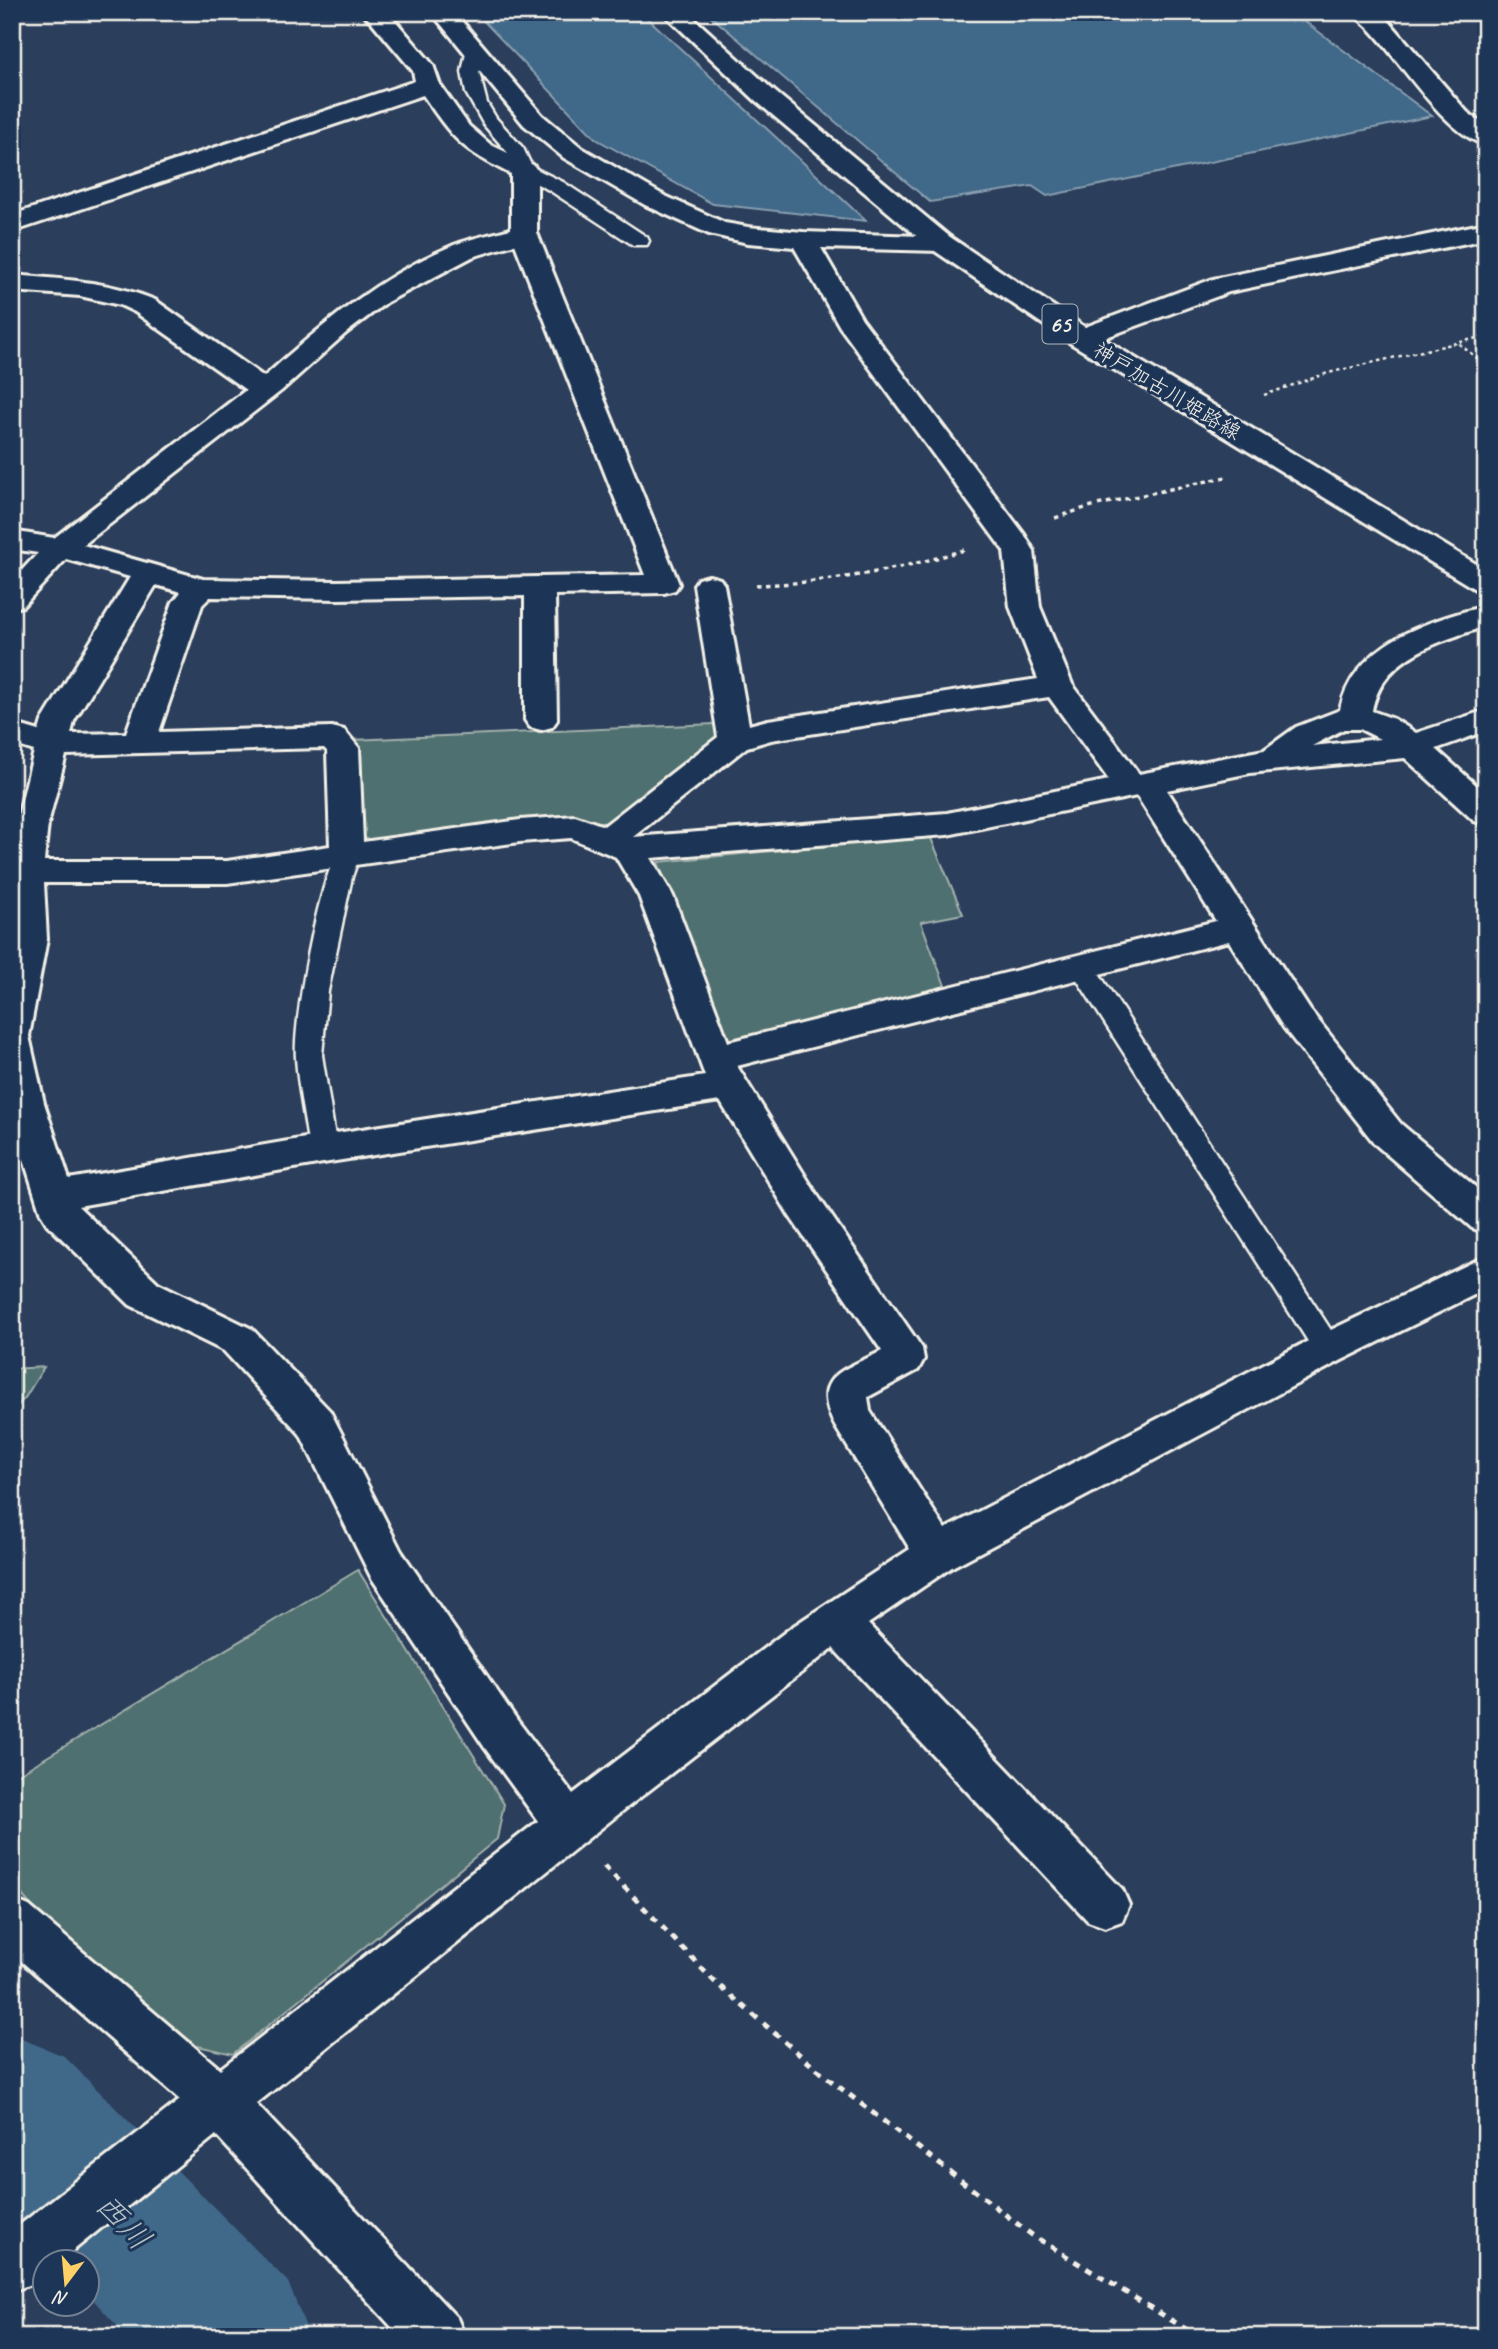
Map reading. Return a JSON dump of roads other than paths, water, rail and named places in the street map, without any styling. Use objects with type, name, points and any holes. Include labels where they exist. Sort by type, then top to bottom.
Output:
[{"type":"street","points":[[12,540],[60,548],[202,588],[351,590],[664,584],[524,233],[524,170],[482,150],[460,131],[428,85],[425,70],[379,16],[371,12]]},
{"type":"street","points":[[442,12],[533,120],[573,153],[614,180],[718,229],[748,235],[803,240],[941,243]]},
{"type":"street","name":"神戸加古川姫路線","points":[[673,12],[765,96],[941,243],[1082,338],[1486,583]]},
{"type":"street","points":[[1364,12],[1380,24],[1458,117],[1486,138]]},
{"type":"street","points":[[12,224],[428,85]]},
{"type":"street","points":[[1082,338],[1222,285],[1486,231]]},
{"type":"street","points":[[12,599],[60,548],[264,390],[336,327],[378,296],[463,251],[524,233]]},
{"type":"street","points":[[803,240],[850,321],[1019,551],[1025,607],[1056,686],[1139,784],[1239,928],[1297,1019],[1388,1134],[1486,1218]]},
{"type":"street","points":[[12,283],[128,297],[145,306],[264,390]]},
{"type":"street","points":[[148,573],[58,721],[19,872],[29,939],[12,1036],[24,1103],[61,1214],[144,1294],[239,1340],[315,1423],[386,1564],[501,1734],[569,1826]]},
{"type":"street","points":[[709,585],[735,740]]},
{"type":"street","points":[[540,587],[541,720]]},
{"type":"street","points":[[139,742],[188,602],[202,588]]},
{"type":"street","points":[[1354,720],[1364,684],[1386,658],[1439,632],[1486,615]]},
{"type":"street","points":[[618,844],[735,740],[768,730],[1056,686]]},
{"type":"street","points":[[1273,759],[1300,736],[1340,721],[1366,718],[1386,728],[1486,813]]},
{"type":"street","points":[[19,872],[227,872],[520,831],[575,827],[618,844],[947,824],[1273,759],[1409,747],[1486,720]]},
{"type":"street","points":[[12,733],[51,745],[332,737],[343,748],[347,857]]},
{"type":"street","points":[[618,844],[656,896],[723,1072],[803,1205],[902,1348],[904,1359],[846,1389],[850,1414],[937,1554]]},
{"type":"street","points":[[55,1196],[323,1149],[723,1072],[1082,967],[1239,928]]},
{"type":"street","points":[[12,2265],[569,1826],[836,1622],[937,1554],[1328,1349],[1486,1271]]},
{"type":"street","points":[[836,1622],[1105,1905]]},
{"type":"street","points":[[12,1922],[219,2101],[438,2337]]},
{"type":"lane","points":[[473,51],[469,61],[470,81],[478,102],[496,130],[519,152],[524,170],[556,186],[639,241]]},
{"type":"lane","points":[[323,1149],[309,1055],[315,991],[339,877],[347,857]]},
{"type":"lane","points":[[1082,967],[1328,1349]]},
{"type":"water","points":[[475,12],[641,12],[866,221],[713,204],[596,139]]},
{"type":"water","points":[[706,12],[1292,12],[1432,116],[1047,196],[1032,186],[930,202]]},
{"type":"waterway","name":"西川","points":[[12,2107],[233,2337]]}]
